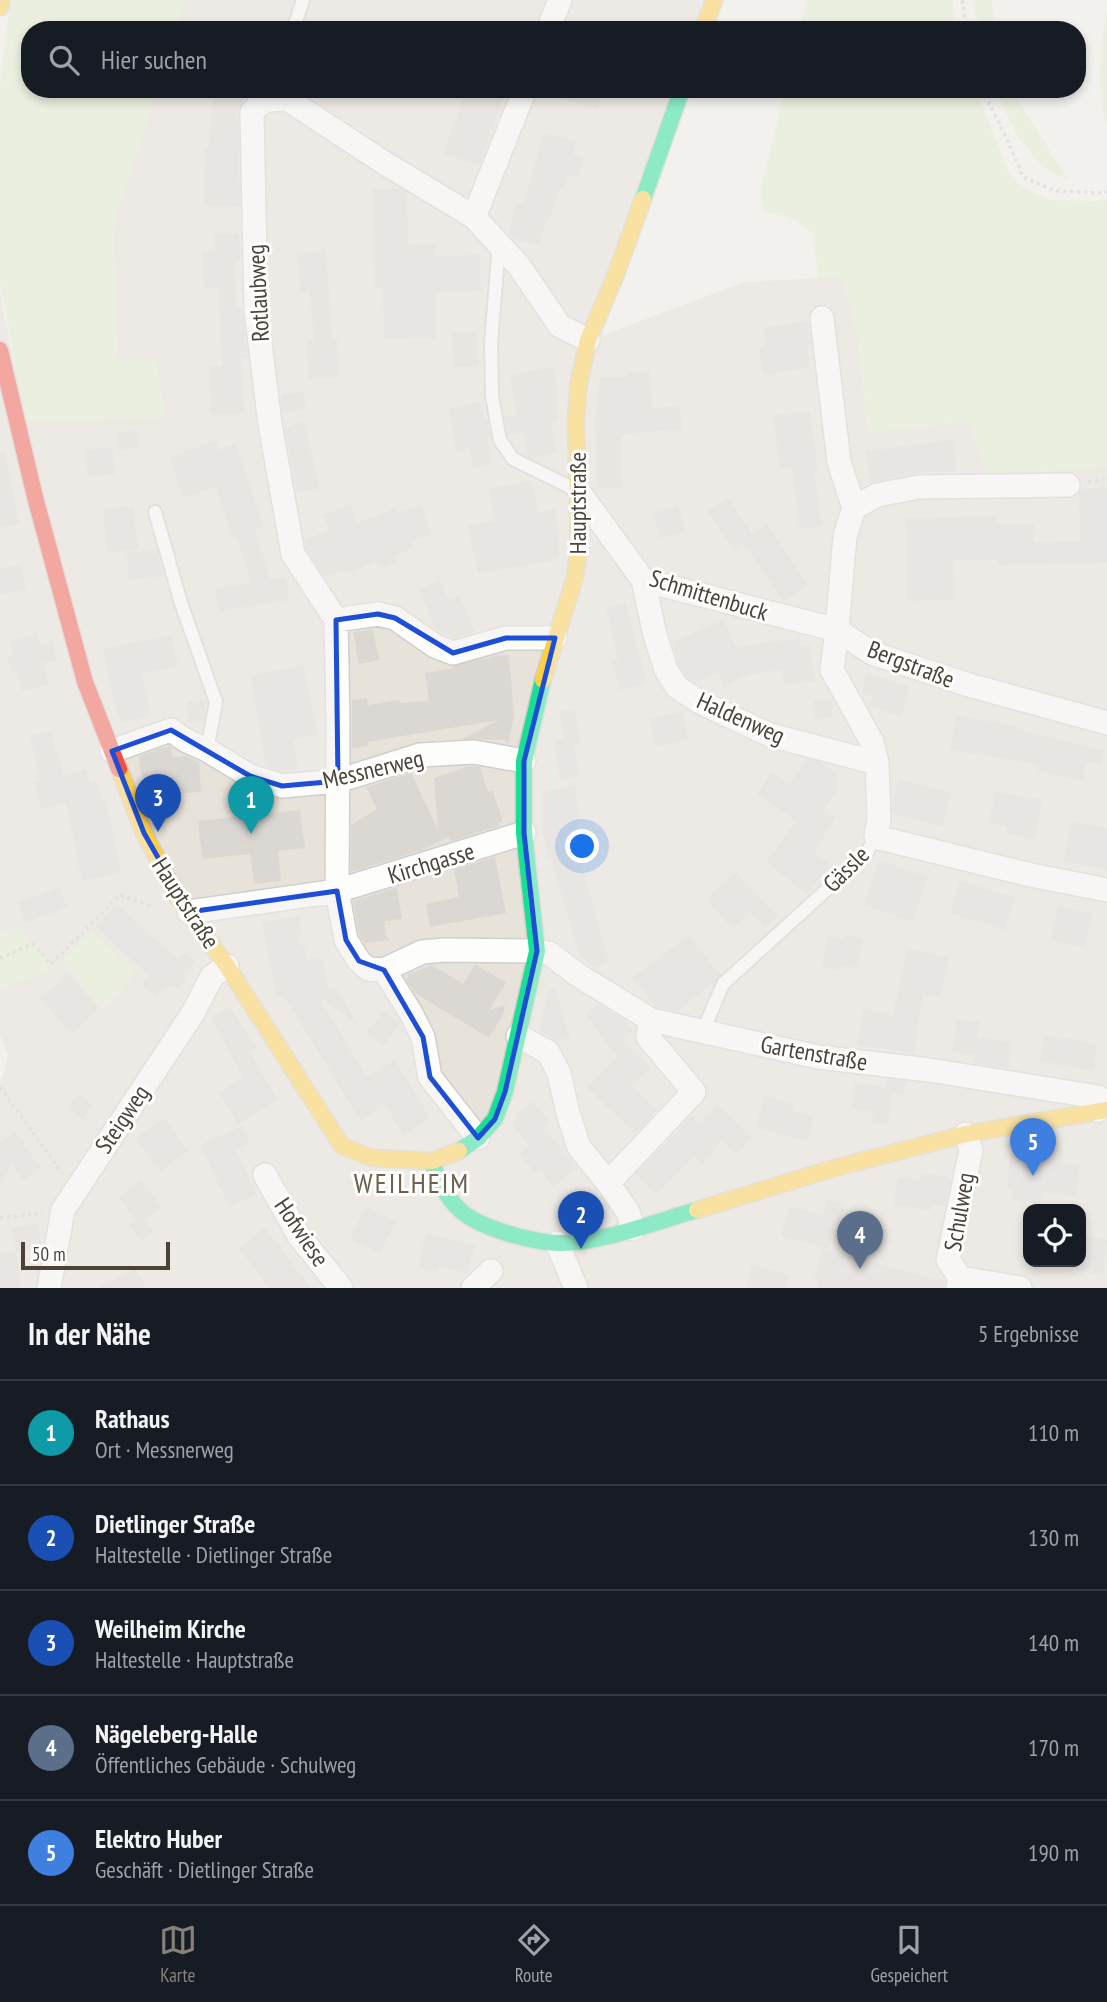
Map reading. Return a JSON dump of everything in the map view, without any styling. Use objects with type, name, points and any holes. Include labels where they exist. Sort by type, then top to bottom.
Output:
[{"type":"street","points":[[0,7],[1,0]]},
{"type":"street","points":[[552,21],[560,0]]},
{"type":"street","points":[[706,21],[714,0]]},
{"type":"street","name":"Rotlaubweg","points":[[266,98],[252,113],[256,310],[265,386],[293,554],[336,620]]},
{"type":"street","name":"Rotlaubweg","points":[[284,98],[474,217],[519,266],[560,326],[588,340]]},
{"type":"street","points":[[474,217],[521,98]]},
{"type":"street","name":"Hauptstraße","points":[[0,350],[35,497],[81,669],[144,833],[174,891],[227,966],[342,1146],[372,1158],[432,1161],[454,1154],[478,1138],[495,1119],[505,1092],[519,1036],[537,951],[524,833],[524,761],[537,699],[575,577],[579,547],[578,399],[588,340],[616,274],[678,98]]},
{"type":"street","points":[[822,318],[839,462],[854,508],[877,495],[919,487],[1068,485]]},
{"type":"street","name":"Schmittenbuck","points":[[579,492],[643,580],[837,631]]},
{"type":"street","name":"Bergstraße","points":[[854,508],[845,536],[837,631],[872,653],[969,685],[1107,723]]},
{"type":"street","name":"Haldenweg","points":[[643,580],[666,670],[677,687],[698,701],[770,736],[877,763]]},
{"type":"street","points":[[537,951],[444,950],[422,953],[384,970],[368,969],[359,961],[346,940],[337,891],[336,620],[378,614],[395,618],[435,646],[453,653],[506,638],[555,638]]},
{"type":"street","name":"Gässle","points":[[837,631],[832,670],[872,742],[877,763],[879,819],[876,837]]},
{"type":"street","name":"Messnerweg","points":[[112,751],[171,730],[250,776],[282,786],[338,780],[420,755],[474,752],[524,761]]},
{"type":"street","name":"Kirchgasse","points":[[189,912],[337,891],[524,833]]},
{"type":"street","points":[[876,837],[1031,875],[1107,890]]},
{"type":"street","name":"Gartenstraße","points":[[537,951],[549,953],[578,975],[651,1020],[818,1057],[929,1070],[1098,1097],[1102,1110]]},
{"type":"street","name":"Steigweg","points":[[50,1288],[68,1200],[157,1069],[212,976],[227,966]]},
{"type":"street","points":[[384,970],[411,1013],[422,1037],[430,1077],[478,1138]]},
{"type":"street","points":[[608,1182],[694,1092],[648,1037],[651,1020]]},
{"type":"street","points":[[519,1036],[548,1052],[559,1073],[579,1147],[628,1212],[633,1229]]},
{"type":"street","points":[[432,1161],[438,1181],[461,1211],[482,1224],[557,1243],[598,1238],[633,1229],[831,1169],[966,1134],[1102,1110]]},
{"type":"street","name":"Schulweg","points":[[959,1283],[948,1259],[971,1150],[966,1134]]},
{"type":"street","name":"Hofwiese","points":[[265,1175],[299,1236],[341,1288]]},
{"type":"street","points":[[557,1243],[576,1288]]},
{"type":"street","points":[[473,1288],[491,1271]]},
{"type":"street","points":[[959,1283],[1020,1288]]},
{"type":"lane","points":[[296,21],[303,0]]},
{"type":"lane","points":[[499,243],[491,343],[492,396],[500,440],[513,459],[579,492]]},
{"type":"lane","points":[[155,512],[181,603],[216,702],[206,750]]},
{"type":"lane","name":"Gässle","points":[[706,1033],[708,1019],[723,984],[866,854],[876,837]]},
{"type":"path","points":[[962,0],[966,21]]},
{"type":"path","points":[[986,98],[1023,177],[1055,191],[1098,194],[1107,192]]},
{"type":"path","points":[[0,958],[33,944],[51,964],[120,895],[153,907],[174,891]]},
{"type":"path","points":[[0,1087],[68,1200],[0,1219]]},
{"type":"highlighted area","points":[[378,614],[395,618],[453,653],[506,638],[555,638],[524,761],[524,833],[537,951],[505,1092],[495,1119],[478,1138],[430,1077],[423,1037],[384,970],[359,961],[346,940],[337,891],[189,912],[144,833],[112,751],[171,730],[250,776],[282,786],[338,781],[336,620]]},
{"type":"shaded area","points":[[185,0],[704,0],[696,21],[179,21]]},
{"type":"shaded area","points":[[154,98],[668,98],[603,335],[745,282],[841,277],[857,331],[868,431],[969,422],[988,477],[1107,465],[1107,1288],[0,1288],[0,1080],[8,1054],[0,1036],[0,988],[55,967],[19,928],[0,933],[0,291],[14,365],[117,361],[113,225]]},
{"type":"green space","points":[[10,0],[185,0],[179,21],[21,21],[21,98],[154,98],[113,225],[117,360],[156,360],[165,417],[26,420],[0,283],[0,87]]},
{"type":"green space","points":[[807,0],[953,0],[955,21],[802,21]]},
{"type":"green space","points":[[972,0],[992,0],[994,21],[978,21]]},
{"type":"green space","points":[[1107,12],[1107,126],[1100,83]]},
{"type":"green space","points":[[783,98],[980,98],[1010,175],[1024,188],[1051,200],[1107,199],[1107,465],[988,477],[969,422],[868,432],[857,331],[841,278],[818,278],[813,234],[795,220],[762,210],[761,189]]},
{"type":"green space","points":[[999,98],[1017,98],[1068,180],[1043,167],[1018,137]]},
{"type":"green space","points":[[19,927],[55,967],[0,988],[0,933]]},
{"type":"green space","points":[[92,932],[136,973],[103,1008],[61,961]]},
{"type":"building","points":[[213,98],[243,98],[238,113],[240,207],[204,206],[205,149],[208,149]]},
{"type":"building","points":[[464,98],[503,98],[479,166],[443,153]]},
{"type":"building","points":[[561,98],[601,98],[598,109]]},
{"type":"building","points":[[543,133],[577,142],[573,154],[584,157],[578,178],[568,175],[564,188],[560,187],[550,220],[546,219],[539,245],[512,238],[508,233],[517,202],[524,204]]},
{"type":"building","points":[[373,189],[401,189],[407,193],[408,244],[435,243],[435,256],[480,255],[481,291],[436,292],[436,338],[384,339],[383,288],[375,288]]},
{"type":"building","points":[[239,233],[241,259],[234,260],[237,309],[242,309],[248,359],[241,359],[244,413],[211,415],[209,366],[222,366],[218,288],[204,289],[202,252],[215,251],[214,235]]},
{"type":"building","points":[[326,251],[332,340],[337,339],[339,377],[309,379],[306,341],[314,341],[310,291],[300,292],[297,253]]},
{"type":"building","points":[[808,321],[810,367],[764,375],[759,348],[766,347],[763,328]]},
{"type":"building","points":[[477,332],[478,367],[453,367],[452,333]]},
{"type":"building","points":[[554,367],[558,393],[557,422],[551,423],[557,453],[531,458],[528,457],[524,433],[508,435],[505,416],[517,414],[510,375]]},
{"type":"building","points":[[649,371],[653,408],[680,406],[682,429],[621,434],[622,487],[597,488],[595,421],[600,377],[628,377],[628,373]]},
{"type":"building","points":[[304,392],[306,410],[283,412],[281,394]]},
{"type":"building","points":[[480,402],[491,438],[487,439],[492,464],[473,468],[470,450],[457,453],[448,409]]},
{"type":"building","points":[[810,411],[818,471],[814,472],[822,526],[800,529],[792,468],[780,470],[773,416]]},
{"type":"building","points":[[304,421],[320,488],[297,493],[285,428]]},
{"type":"building","points":[[137,430],[139,448],[119,450],[117,432]]},
{"type":"building","points":[[953,440],[957,471],[917,473],[870,482],[866,451]]},
{"type":"building","points":[[216,441],[219,450],[236,444],[264,526],[255,530],[271,580],[286,577],[289,600],[219,611],[215,588],[251,583],[236,536],[232,537],[215,487],[183,498],[169,457]]},
{"type":"building","points":[[112,447],[115,474],[88,477],[85,450]]},
{"type":"building","points":[[5,452],[19,524],[0,527],[0,453]]},
{"type":"building","points":[[532,481],[538,513],[555,509],[559,554],[555,560],[478,574],[468,526],[495,521],[489,489]]},
{"type":"building","points":[[1107,487],[1107,563],[998,565],[998,560],[953,560],[954,600],[907,601],[906,518],[997,516],[997,524],[1034,524],[1034,542],[1080,541],[1081,489]]},
{"type":"building","points":[[728,498],[752,534],[767,524],[808,585],[783,601],[744,544],[734,551],[708,511]]},
{"type":"building","points":[[420,504],[432,534],[411,542],[413,548],[395,555],[397,562],[381,568],[378,561],[346,574],[344,570],[325,577],[306,549],[305,539],[329,530],[323,515],[350,505],[357,523],[396,508],[398,512]]},
{"type":"building","points":[[133,506],[138,549],[107,553],[103,509]]},
{"type":"building","points":[[678,506],[686,531],[660,538],[653,513]]},
{"type":"building","points":[[157,549],[163,576],[129,580],[127,553]]},
{"type":"building","points":[[21,565],[26,589],[0,594],[0,569]]},
{"type":"building","points":[[440,580],[448,599],[459,595],[475,632],[454,638],[436,630],[419,589]]},
{"type":"building","points":[[626,603],[647,683],[620,690],[612,661],[618,659],[606,607]]},
{"type":"building","points":[[724,620],[735,647],[800,638],[800,646],[810,645],[815,681],[784,685],[782,670],[751,674],[723,685],[718,673],[695,682],[687,677],[679,664],[672,642]]},
{"type":"building","points":[[373,629],[379,660],[359,664],[353,632]]},
{"type":"building","points":[[37,634],[40,645],[53,642],[57,660],[44,663],[49,684],[22,691],[17,672],[12,673],[7,656],[13,654],[10,641]]},
{"type":"building","points":[[171,635],[178,666],[142,674],[151,716],[122,723],[114,704],[103,649]]},
{"type":"building","points":[[509,655],[514,716],[508,744],[505,740],[462,739],[499,720],[367,742],[368,746],[352,748],[352,700],[367,698],[368,705],[399,700],[400,703],[429,701],[425,673]]},
{"type":"building","points":[[303,665],[318,735],[293,739],[298,769],[281,771],[266,766],[250,676]]},
{"type":"building","points":[[867,673],[910,687],[901,716],[869,706],[873,697],[861,693]]},
{"type":"building","points":[[832,699],[833,717],[815,718],[814,700]]},
{"type":"building","points":[[206,701],[204,721],[188,722],[187,702]]},
{"type":"building","points":[[574,709],[581,744],[574,745],[579,777],[560,780],[554,740],[564,739],[559,712]]},
{"type":"building","points":[[683,712],[689,740],[655,746],[649,718]]},
{"type":"building","points":[[956,715],[1017,726],[1016,729],[1104,750],[1101,765],[1087,762],[1082,781],[1038,771],[1039,765],[950,749]]},
{"type":"building","points":[[52,731],[54,751],[58,751],[64,775],[86,769],[90,783],[97,781],[102,800],[106,799],[121,873],[82,881],[66,803],[41,809],[34,783],[40,781],[30,736]]},
{"type":"building","points":[[169,746],[172,748],[172,757],[187,756],[199,762],[201,792],[150,795],[140,770],[139,756]]},
{"type":"building","points":[[806,759],[821,763],[837,773],[838,788],[824,810],[836,817],[814,852],[831,864],[807,894],[766,862],[797,821],[757,795],[771,772],[790,784]]},
{"type":"building","points":[[469,766],[480,767],[488,792],[492,790],[503,822],[498,823],[499,826],[449,842],[449,837],[422,850],[351,872],[351,825],[377,809],[366,787],[411,773],[438,830],[434,778]]},
{"type":"building","points":[[899,779],[951,792],[943,826],[893,814],[892,804]]},
{"type":"building","points":[[575,786],[582,852],[578,852],[609,962],[593,968],[580,956],[550,857],[547,857],[543,832],[543,791]]},
{"type":"building","points":[[995,792],[1042,800],[1035,839],[1006,834],[1007,827],[989,823]]},
{"type":"building","points":[[300,810],[305,848],[278,851],[281,881],[254,884],[250,854],[202,859],[198,821]]},
{"type":"building","points":[[1072,821],[1107,828],[1107,870],[1063,861]]},
{"type":"building","points":[[495,857],[506,913],[430,927],[426,904],[459,897],[454,869]]},
{"type":"building","points":[[879,860],[928,877],[913,922],[864,905]]},
{"type":"building","points":[[736,872],[778,916],[765,928],[751,912],[733,929],[709,903],[709,897]]},
{"type":"building","points":[[960,881],[1015,898],[1005,930],[950,913]]},
{"type":"building","points":[[59,887],[67,907],[25,923],[18,903]]},
{"type":"building","points":[[397,887],[402,919],[384,921],[384,935],[391,940],[365,943],[359,935],[353,901]]},
{"type":"building","points":[[117,904],[177,959],[184,952],[195,962],[185,973],[186,981],[178,989],[167,985],[156,997],[142,984],[149,976],[96,927]]},
{"type":"building","points":[[1058,906],[1092,914],[1085,947],[1051,940]]},
{"type":"building","points":[[299,916],[302,933],[297,941],[305,948],[307,958],[316,957],[323,962],[329,991],[336,987],[360,1027],[318,996],[367,1077],[395,1060],[430,1118],[403,1135],[385,1104],[360,1120],[284,996],[277,997],[262,923]]},
{"type":"building","points":[[845,934],[863,938],[857,968],[840,965],[839,971],[822,967],[828,936],[844,939]]},
{"type":"building","points":[[689,935],[720,975],[714,983],[677,1011],[656,1007],[632,978]]},
{"type":"building","points":[[907,949],[949,958],[940,998],[923,994],[914,1054],[857,1045],[863,1009],[893,1014]]},
{"type":"building","points":[[475,964],[506,983],[489,1010],[505,1005],[503,1015],[489,1038],[415,993],[406,979],[409,974],[432,965],[463,984]]},
{"type":"building","points":[[68,974],[99,1008],[72,1033],[40,999]]},
{"type":"building","points":[[555,989],[570,1037],[557,1042],[539,1028],[548,991]]},
{"type":"building","points":[[598,1004],[625,1020],[633,1031],[623,1039],[651,1068],[632,1086],[657,1111],[635,1134],[587,1087],[617,1057],[585,1014]]},
{"type":"building","points":[[230,1007],[256,1048],[249,1052],[278,1100],[238,1124],[219,1092],[243,1078],[211,1017]]},
{"type":"building","points":[[384,1010],[400,1023],[383,1046],[367,1033]]},
{"type":"building","points":[[957,1019],[980,1022],[978,1037],[1011,1042],[1008,1068],[974,1063],[975,1055],[952,1052]]},
{"type":"building","points":[[1045,1035],[1097,1044],[1093,1071],[1040,1061]]},
{"type":"building","points":[[886,1079],[906,1081],[904,1095],[892,1093],[888,1125],[872,1123],[873,1111],[852,1109],[855,1083],[885,1086]]},
{"type":"building","points":[[79,1094],[93,1105],[83,1119],[68,1108]]},
{"type":"building","points":[[764,1096],[794,1104],[792,1111],[814,1117],[808,1142],[756,1128]]},
{"type":"building","points":[[533,1101],[550,1123],[544,1128],[577,1168],[553,1187],[540,1170],[535,1173],[520,1154],[529,1146],[513,1126],[518,1113]]},
{"type":"building","points":[[717,1105],[752,1136],[737,1154],[722,1141],[702,1164],[694,1157],[656,1195],[635,1174],[692,1115],[701,1123]]},
{"type":"building","points":[[164,1118],[188,1151],[160,1171],[136,1138]]},
{"type":"building","points":[[242,1126],[250,1144],[236,1150],[257,1194],[229,1207],[200,1145]]},
{"type":"building","points":[[16,1132],[40,1168],[23,1180],[12,1164],[0,1185],[0,1142]]},
{"type":"building","points":[[1037,1147],[1063,1150],[1062,1163],[1080,1165],[1076,1197],[1042,1192],[1041,1204],[1011,1200],[1013,1187],[1007,1186],[1010,1156],[1035,1159]]},
{"type":"building","points":[[920,1173],[950,1177],[945,1206],[932,1204],[931,1210],[894,1205],[898,1177],[919,1180]]},
{"type":"building","points":[[141,1180],[162,1207],[145,1220],[154,1232],[141,1241],[129,1225],[136,1220],[119,1197]]},
{"type":"building","points":[[827,1199],[845,1204],[841,1220],[836,1219],[828,1249],[781,1236],[789,1206],[823,1215]]},
{"type":"building","points":[[366,1206],[396,1221],[380,1253],[350,1239]]},
{"type":"building","points":[[38,1224],[42,1248],[16,1252],[12,1228]]},
{"type":"building","points":[[265,1228],[311,1288],[269,1288],[239,1248]]},
{"type":"building","points":[[426,1233],[475,1245],[468,1273],[439,1266],[438,1272],[418,1267]]},
{"type":"building","points":[[1086,1236],[1107,1240],[1103,1275],[1081,1271],[1081,1267],[1086,1267]]},
{"type":"building","points":[[822,1249],[945,1281],[944,1288],[816,1288],[818,1282],[814,1281]]},
{"type":"building","points":[[16,1251],[21,1288],[0,1288],[0,1253]]},
{"type":"building","points":[[752,1264],[789,1275],[785,1288],[746,1288]]},
{"type":"building","points":[[136,1269],[146,1288],[98,1288]]},
{"type":"traffic: fast","points":[[643,199],[679,98]]},
{"type":"traffic: fast","points":[[459,1151],[478,1138],[495,1119],[505,1092],[537,951],[524,833],[524,761],[543,680]]},
{"type":"traffic: fast","points":[[432,1161],[443,1188],[461,1211],[480,1223],[534,1240],[557,1243],[590,1240],[697,1210]]},
{"type":"traffic: slow","points":[[0,7],[1,0]]},
{"type":"traffic: slow","points":[[706,21],[714,0]]},
{"type":"traffic: slow","points":[[543,680],[575,577],[579,546],[576,421],[578,388],[588,340],[616,274],[643,199]]},
{"type":"traffic: slow","points":[[119,769],[144,833],[174,892],[227,966],[342,1146],[372,1158],[432,1161],[459,1151]]},
{"type":"traffic: slow","points":[[697,1210],[831,1169],[966,1134],[1107,1110]]},
{"type":"traffic: jam","points":[[0,350],[35,497],[85,682],[119,769]]},
{"type":"place","name":"Weilheim Kirche","points":[[158,832]]},
{"type":"place","name":"Rathaus","points":[[251,834]]},
{"type":"place","name":"Elektro Huber","points":[[1033,1176]]},
{"type":"place","name":"Dietlinger Straße","points":[[581,1249]]},
{"type":"place","name":"Nägeleberg-Halle","points":[[860,1269]]},
{"type":"district","name":"WEILHEIM","points":[[412,1182]]}]
